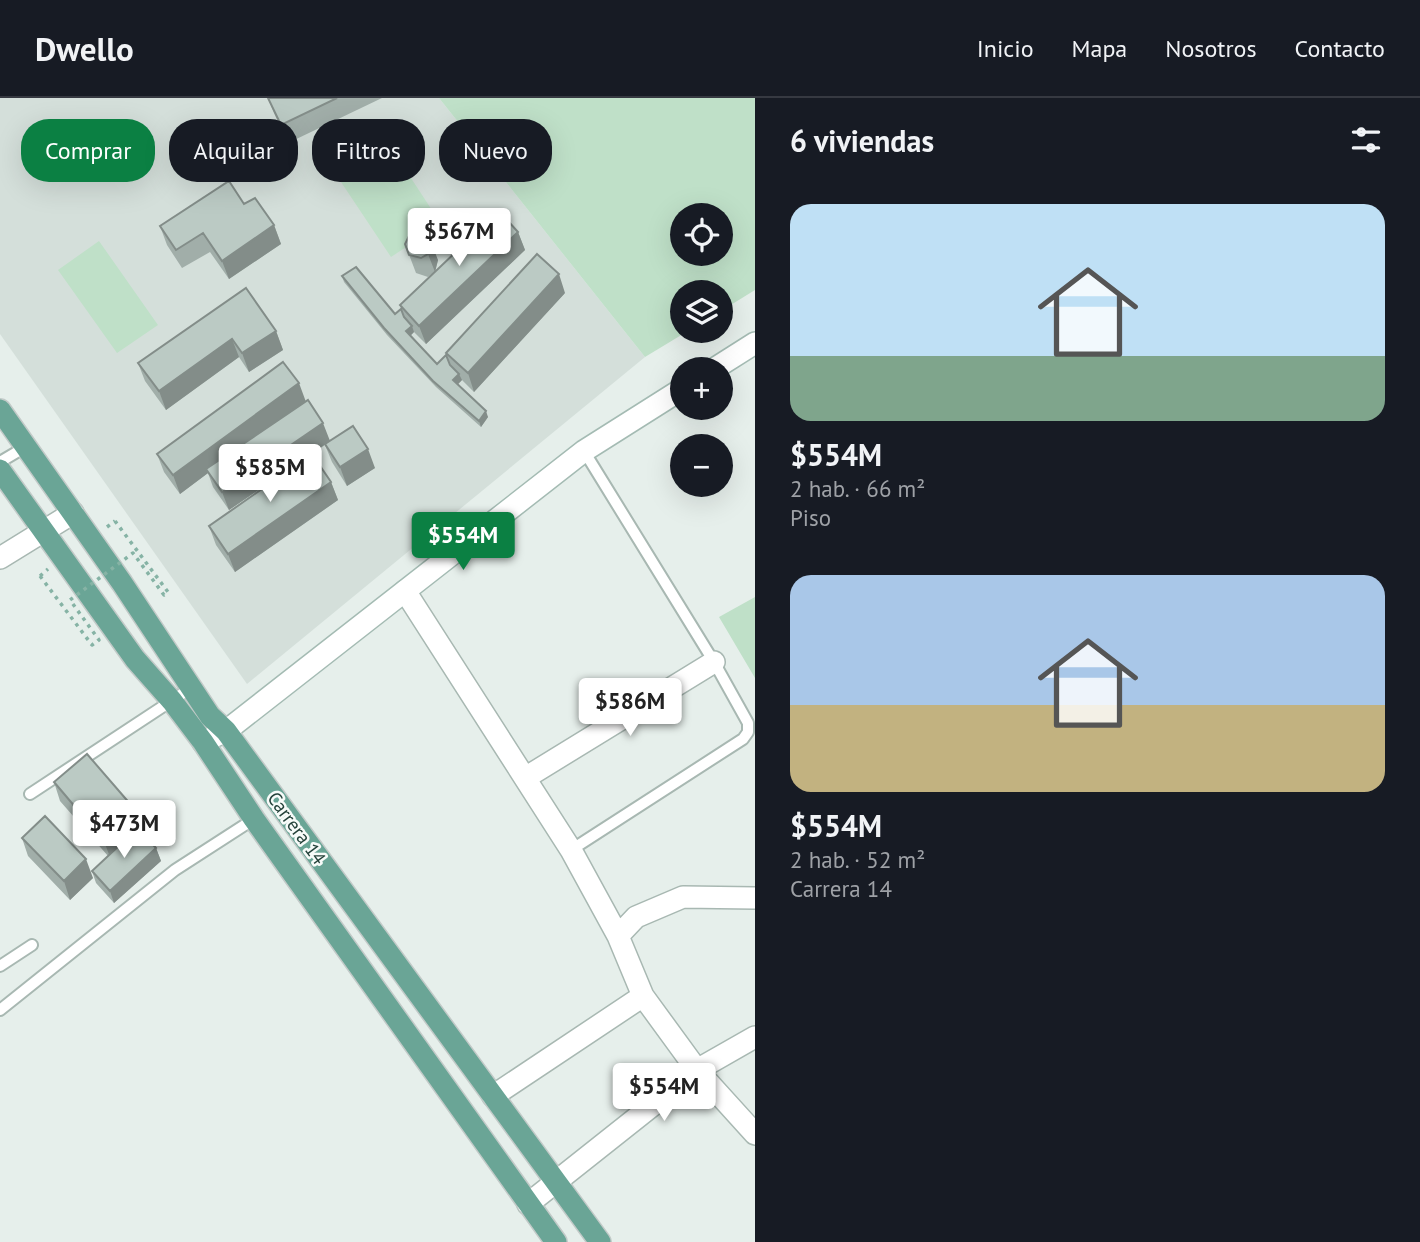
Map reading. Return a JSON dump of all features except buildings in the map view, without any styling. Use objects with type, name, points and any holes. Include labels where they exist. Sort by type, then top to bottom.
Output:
[{"type":"main road","name":"Carrera 14","points":[[0,410],[210,716],[226,731],[600,1242]]},
{"type":"main road","name":"Carrera 14","points":[[0,470],[135,659],[203,742],[254,819],[556,1242]]},
{"type":"street","points":[[733,357],[755,343]]},
{"type":"street","points":[[203,742],[226,731],[584,451],[670,397]]},
{"type":"street","points":[[0,558],[73,513]]},
{"type":"street","points":[[405,591],[571,850],[618,936],[643,996],[697,1070],[755,1134]]},
{"type":"street","points":[[525,778],[714,662]]},
{"type":"street","points":[[618,936],[636,917],[683,897],[755,898]]},
{"type":"street","points":[[494,1096],[643,996]]},
{"type":"street","points":[[528,1204],[697,1070],[755,1037]]},
{"type":"lane","points":[[0,463],[27,446]]},
{"type":"lane","points":[[571,850],[743,740],[748,732],[748,723],[714,662],[584,451]]},
{"type":"lane","points":[[30,794],[191,688]]},
{"type":"lane","points":[[0,1010],[175,870],[254,819]]},
{"type":"lane","points":[[0,966],[32,945]]},
{"type":"path","points":[[40,576],[92,645],[99,640],[70,600],[133,553],[164,595],[168,592],[115,521]]},
{"type":"shaded area","points":[[0,98],[439,98],[456,119],[439,119],[439,182],[506,182],[645,357],[247,684],[0,334]]},
{"type":"green space","points":[[439,98],[755,98],[755,290],[733,304],[733,280],[670,280],[670,342],[645,357],[506,182],[552,182],[552,119],[456,119]]},
{"type":"green space","points":[[341,182],[414,182],[441,224],[391,257]]},
{"type":"green space","points":[[99,241],[158,325],[117,353],[58,270]]},
{"type":"green space","points":[[755,597],[755,678],[719,617]]}]
